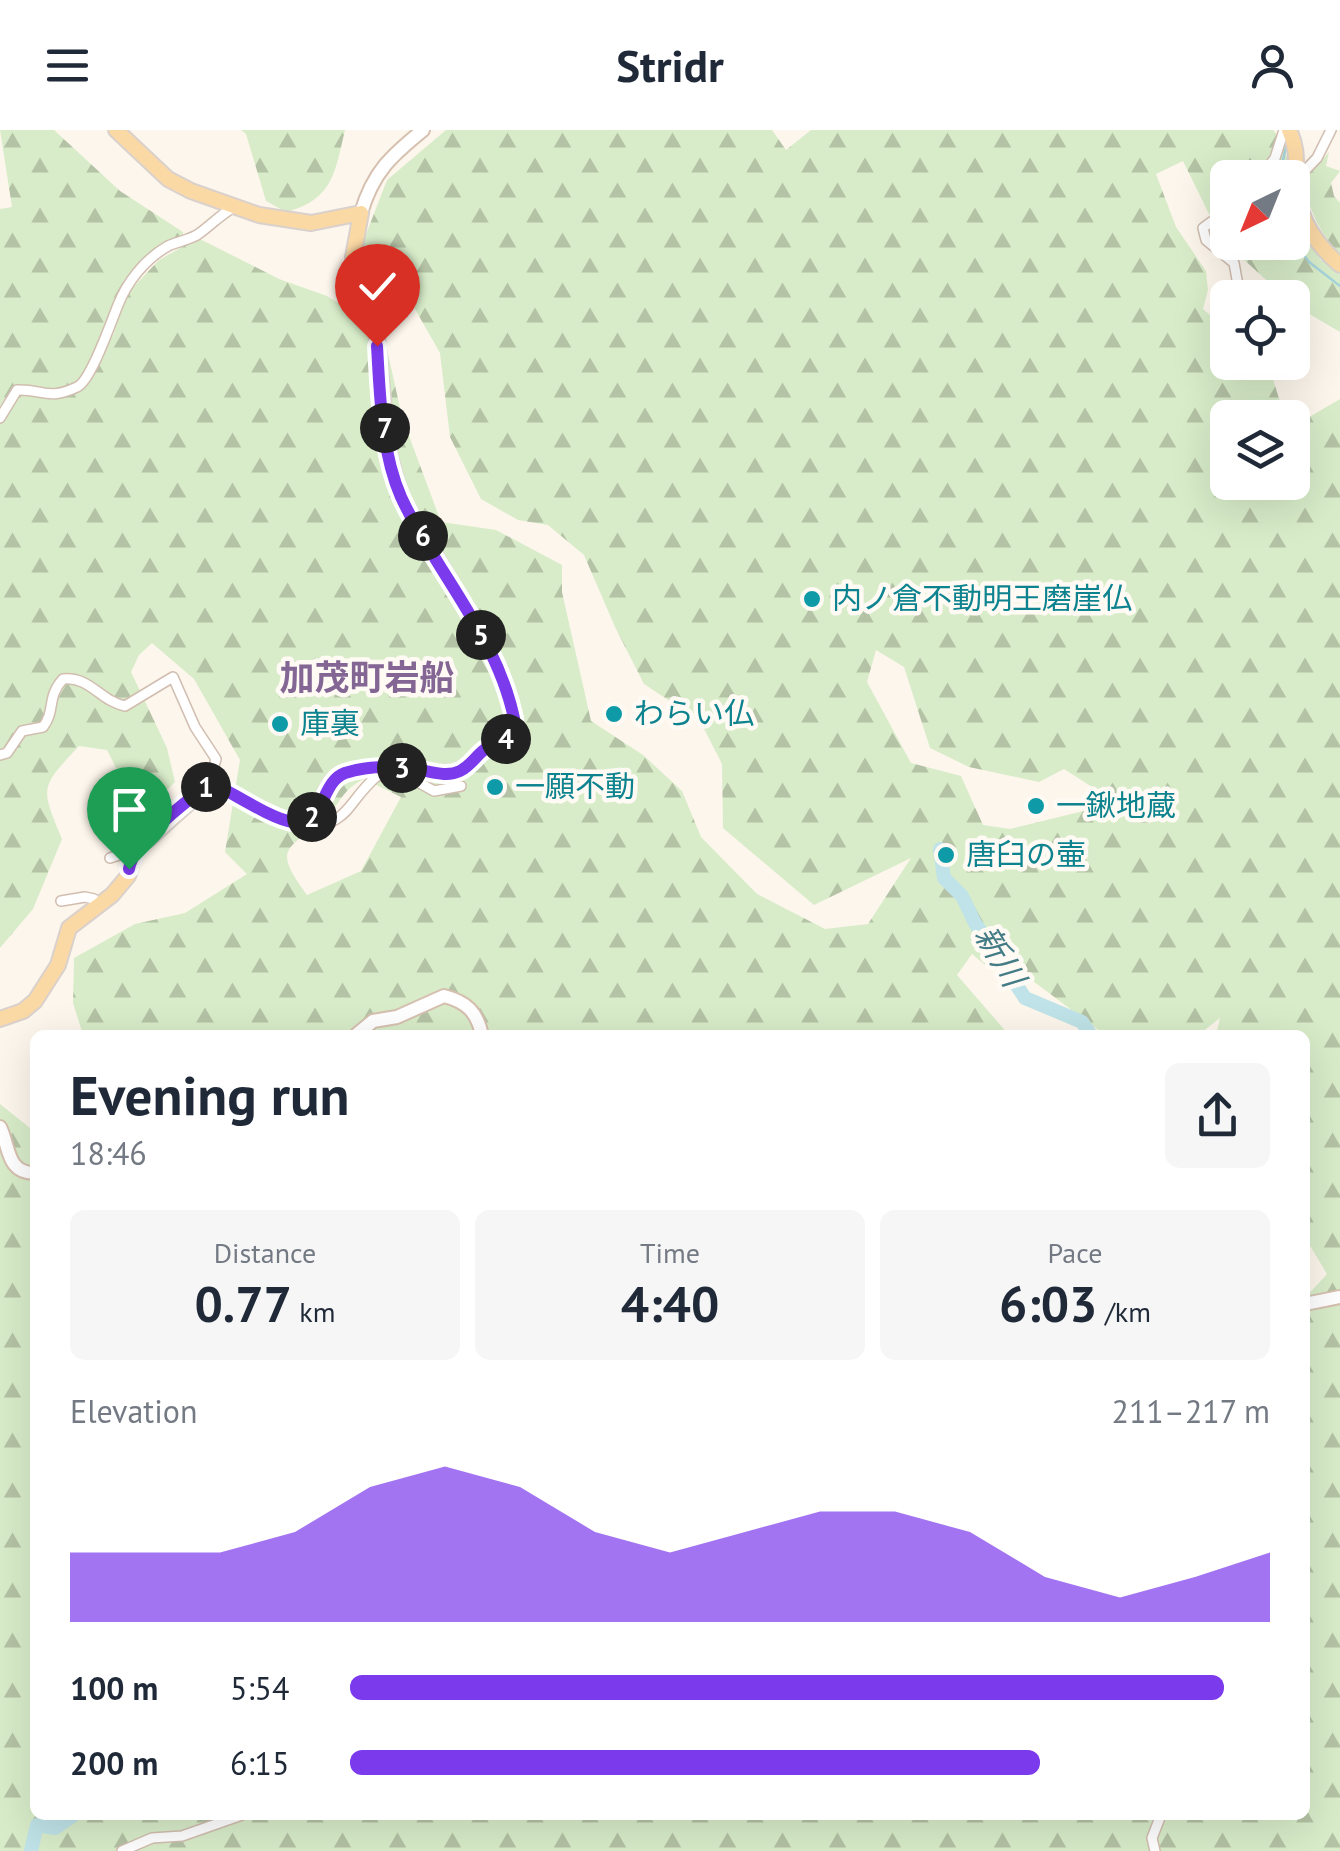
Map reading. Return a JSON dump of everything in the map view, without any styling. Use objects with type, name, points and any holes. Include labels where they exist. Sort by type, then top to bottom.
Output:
[{"type":"main road","points":[[116,130],[168,179],[259,215],[311,223],[361,213]]},
{"type":"main road","points":[[0,1018],[23,1011],[35,1001],[58,965],[68,928],[98,906],[128,876],[136,849],[209,785],[290,822],[304,821],[314,816],[331,782],[340,774],[393,767],[442,775],[459,772],[516,729],[504,681],[491,651],[400,495],[380,390],[375,318],[353,257],[371,182],[424,130]]},
{"type":"main road","points":[[1287,130],[1296,160]]},
{"type":"main road","points":[[1310,230],[1340,265]]},
{"type":"main road","points":[[362,1030],[373,1021],[397,1017],[444,996],[468,1005],[481,1030]]},
{"type":"main road","points":[[0,1127],[13,1164],[30,1172]]},
{"type":"main road","points":[[1310,1303],[1340,1296]]},
{"type":"street","points":[[1274,160],[1287,130]]},
{"type":"street","points":[[1310,166],[1331,130]]},
{"type":"street","points":[[0,418],[17,390],[54,396],[79,387],[103,347],[118,304],[134,276],[154,256],[197,235],[234,206]]},
{"type":"street","points":[[1210,223],[1203,228],[1210,243]]},
{"type":"street","points":[[0,754],[8,753],[22,731],[43,728],[48,720],[50,696],[62,678],[76,678],[94,686],[115,704],[124,706],[173,677],[195,727],[216,759],[209,785]]},
{"type":"street","points":[[290,822],[296,827],[315,826],[340,819],[378,775],[416,781],[434,791],[461,786]]},
{"type":"street","points":[[110,858],[136,849]]},
{"type":"street","points":[[62,901],[85,896],[94,899],[98,906]]},
{"type":"street","points":[[122,1851],[152,1838],[182,1836],[228,1820]]},
{"type":"street","points":[[1155,1851],[1152,1838],[1159,1820]]},
{"type":"green space","points":[[0,130],[54,130],[120,191],[183,232],[183,238],[154,254],[123,285],[107,330],[80,381],[52,392],[16,387],[0,407],[0,209],[12,207]]},
{"type":"green space","points":[[241,130],[345,130],[334,171],[323,192],[302,207],[286,212],[266,201],[246,134]]},
{"type":"green space","points":[[446,130],[772,130],[786,150],[811,130],[1273,130],[1284,146],[1287,160],[1210,160],[1210,216],[1183,161],[1156,174],[1176,227],[1206,271],[1208,290],[1203,309],[1210,315],[1210,380],[1273,380],[1279,400],[1210,400],[1210,500],[1310,500],[1310,417],[1340,399],[1340,1291],[1310,1297],[1327,1274],[1310,1246],[1310,1030],[1217,1030],[1220,1018],[1205,1030],[1098,1030],[1029,978],[990,969],[972,954],[957,975],[1005,1030],[485,1030],[473,1005],[444,990],[399,1011],[372,1017],[354,1030],[81,1030],[73,1003],[74,958],[135,924],[185,913],[247,874],[225,852],[240,760],[194,679],[152,643],[139,655],[131,672],[167,748],[175,782],[156,801],[136,808],[107,750],[79,746],[48,788],[50,808],[62,839],[33,909],[0,948],[0,424],[18,394],[32,393],[53,400],[86,387],[114,333],[124,297],[159,260],[198,238],[279,279],[327,296],[383,331],[402,417],[441,522],[496,530],[562,565],[562,592],[591,721],[643,755],[682,791],[701,837],[757,894],[825,929],[868,924],[911,858],[814,905],[723,828],[722,764],[700,721],[644,684],[584,555],[548,525],[518,520],[481,499],[450,437],[440,353],[399,281],[358,255],[387,180]],"holes":[[[876,650],[904,667],[930,748],[969,767],[1039,782],[1064,769],[1131,812],[1100,807],[1010,829],[983,825],[961,776],[911,763],[867,682]],[[364,779],[401,797],[361,871],[307,895],[287,858],[293,844]]]},
{"type":"green space","points":[[1329,152],[1326,166],[1340,171],[1331,183],[1340,203],[1340,253],[1327,239],[1310,206],[1310,174]]},
{"type":"green space","points":[[1310,243],[1321,260],[1340,270],[1340,332],[1310,314],[1310,280],[1266,280],[1244,260],[1310,260]]},
{"type":"green space","points":[[442,1002],[464,1013],[474,1030],[372,1030]]},
{"type":"green space","points":[[0,1104],[30,1128],[30,1165],[17,1161],[0,1118]]},
{"type":"green space","points":[[0,1137],[3,1153],[30,1173],[30,1820],[227,1820],[177,1834],[144,1838],[118,1851],[0,1851]]},
{"type":"green space","points":[[1340,1301],[1340,1851],[1158,1851],[1156,1838],[1163,1820],[1310,1820],[1310,1307]]},
{"type":"green space","points":[[240,1820],[1155,1820],[1149,1851],[125,1851],[139,1844],[200,1835]]},
{"type":"waterway","points":[[1283,160],[1287,142]]},
{"type":"waterway","points":[[1308,260],[1340,286]]},
{"type":"waterway","name":"新川","points":[[940,849],[944,878],[962,896],[975,923],[1025,998],[1082,1022],[1088,1030]]},
{"type":"waterway","name":"新川","points":[[31,1851],[37,1825],[55,1828],[67,1820]]},
{"type":"place","name":"内ノ倉不動明王磨崖仏","points":[[812,599]]},
{"type":"place","name":"わらい仏","points":[[614,714]]},
{"type":"place","name":"庫裏","points":[[280,724]]},
{"type":"place","name":"一願不動","points":[[495,787]]},
{"type":"place","name":"一鍬地蔵","points":[[1036,806]]},
{"type":"place","name":"唐臼の壷","points":[[946,855]]},
{"type":"district","name":"加茂町岩船","points":[[367,678]]},
{"type":"route","points":[[129,869],[135,851],[209,785],[290,822],[304,821],[314,816],[331,782],[340,774],[393,767],[442,775],[459,772],[516,729],[504,681],[491,651],[400,495],[388,449],[377,346]]}]
